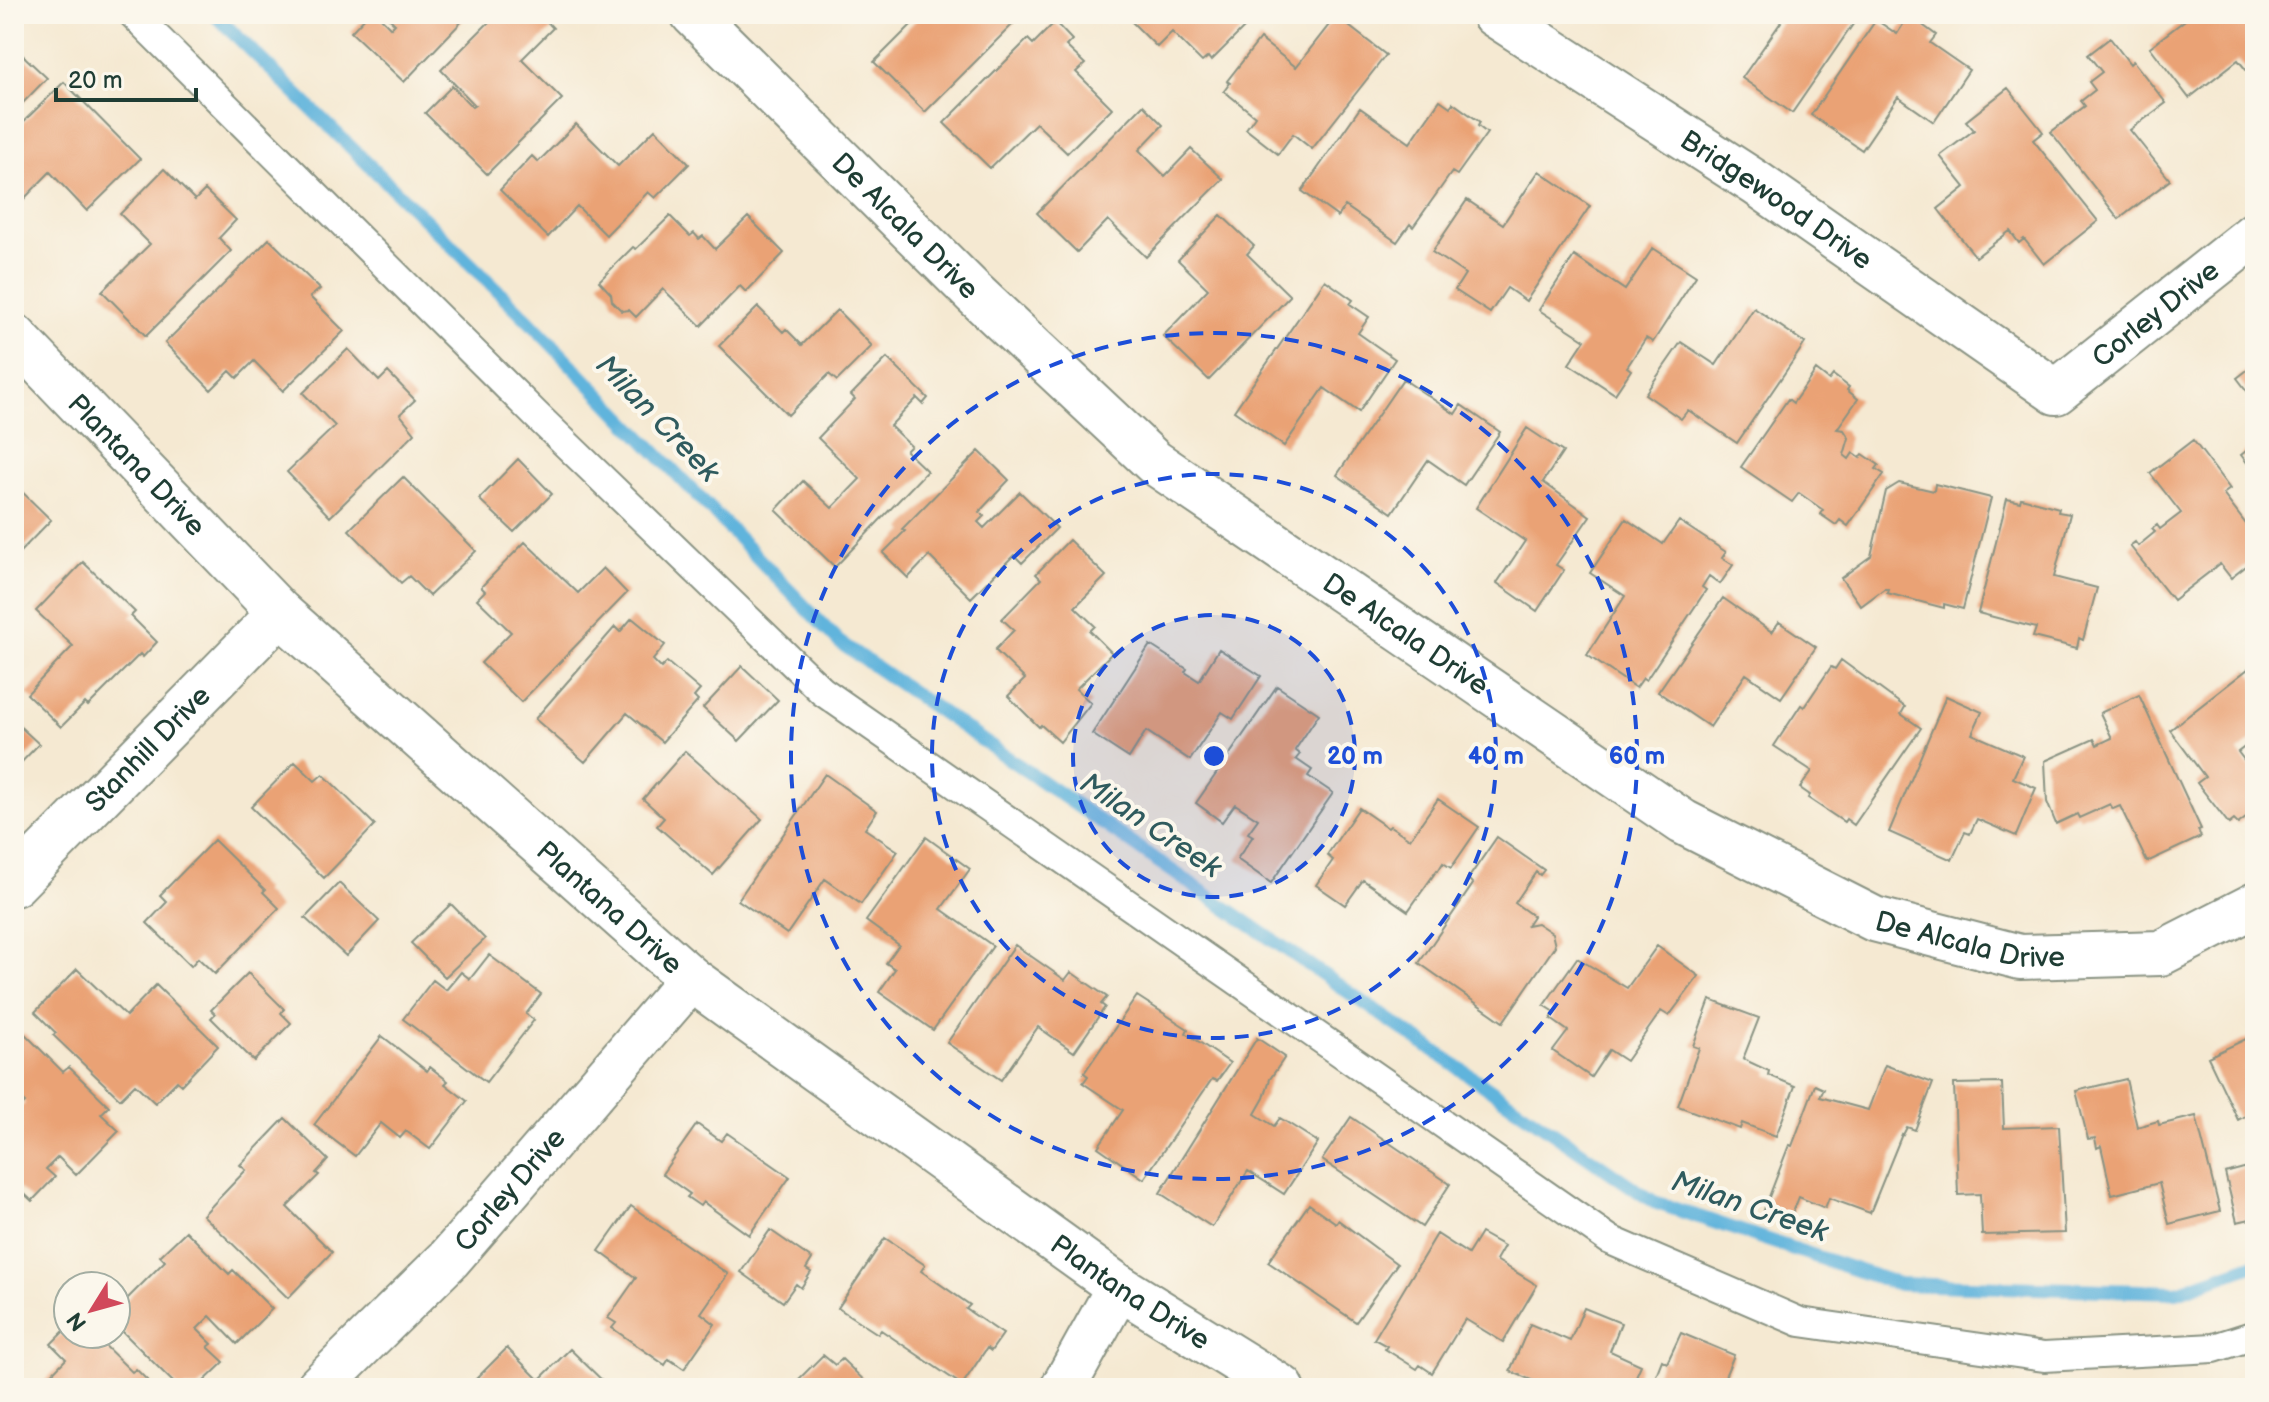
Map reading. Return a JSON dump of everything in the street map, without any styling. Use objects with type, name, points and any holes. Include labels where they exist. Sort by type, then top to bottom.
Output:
[{"type":"street","name":"De Alcala Drive","points":[[693,14],[974,293],[1154,462],[1683,822],[1874,919],[2020,957],[2161,953],[2255,905]]},
{"type":"street","name":"Bridgewood Drive","points":[[1494,14],[1756,183],[2056,392]]},
{"type":"street","name":"Corley Drive","points":[[2056,392],[2255,234]]},
{"type":"street","name":"Plantana Drive","points":[[14,336],[280,613],[691,979],[1119,1287],[1282,1388]]},
{"type":"street","name":"Stanhill Drive","points":[[14,884],[280,613]]},
{"type":"street","name":"Corley Drive","points":[[318,1388],[449,1259],[691,979]]},
{"type":"street","points":[[1063,1388],[1119,1287]]},
{"type":"lane","points":[[133,14],[504,383],[822,691],[1610,1240],[1800,1322],[2044,1357],[2214,1348],[2255,1335]]},
{"type":"building","points":[[368,14],[377,14],[391,28],[395,24],[385,14],[469,14],[404,82],[351,32]]},
{"type":"building","points":[[497,14],[540,14],[553,28],[522,59],[562,99],[487,174],[425,113],[452,86],[472,107],[475,105],[441,70]]},
{"type":"building","points":[[922,14],[1023,14],[925,112],[874,62]]},
{"type":"building","points":[[1124,14],[1244,14],[1251,21],[1211,61],[1208,57],[1202,62],[1172,32],[1157,47]]},
{"type":"building","points":[[1770,14],[1860,14],[1792,113],[1742,78],[1781,22]]},
{"type":"building","points":[[2193,14],[2255,14],[2255,81],[2238,60],[2189,98],[2150,47]]},
{"type":"building","points":[[1909,15],[1936,35],[1930,43],[1969,70],[1934,122],[1898,97],[1862,150],[1811,115],[1876,20],[1897,34]]},
{"type":"building","points":[[1336,16],[1386,55],[1312,149],[1293,134],[1278,154],[1246,129],[1255,116],[1224,91],[1230,83],[1227,81],[1260,39],[1296,67]]},
{"type":"building","points":[[1055,22],[1072,40],[1066,46],[1085,64],[1076,72],[1112,108],[1067,153],[1036,123],[990,168],[944,123],[1028,39],[1033,44]]},
{"type":"building","points":[[2110,38],[2130,64],[2133,61],[2166,103],[2130,130],[2170,180],[2119,219],[2051,132],[2085,106],[2081,101],[2095,90],[2089,82],[2102,72],[2088,55]]},
{"type":"building","points":[[14,47],[47,78],[14,112]]},
{"type":"building","points":[[64,82],[140,159],[87,211],[50,172],[18,205],[14,201],[14,131]]},
{"type":"building","points":[[2008,88],[2043,132],[2033,140],[2098,221],[2044,264],[2024,239],[2019,243],[2010,231],[1976,257],[1938,209],[1965,187],[1940,156],[1974,130],[1966,121]]},
{"type":"building","points":[[1440,100],[1450,107],[1453,103],[1480,122],[1478,126],[1487,133],[1457,175],[1452,172],[1413,227],[1410,224],[1397,242],[1345,206],[1338,217],[1302,191],[1360,108],[1410,143]]},
{"type":"building","points":[[1143,105],[1163,125],[1139,150],[1165,176],[1191,149],[1223,179],[1146,257],[1108,220],[1077,252],[1037,213]]},
{"type":"building","points":[[576,124],[618,166],[655,129],[689,164],[655,198],[648,192],[606,235],[577,206],[548,237],[500,190],[532,156],[538,162]]},
{"type":"building","points":[[164,169],[195,200],[205,190],[236,220],[219,238],[231,251],[146,336],[102,291],[150,244],[120,214]]},
{"type":"building","points":[[1539,171],[1590,206],[1526,301],[1507,288],[1490,313],[1455,290],[1465,274],[1432,252],[1467,200],[1503,224]]},
{"type":"building","points":[[1221,215],[1254,246],[1247,254],[1290,296],[1209,380],[1163,336],[1208,289],[1178,260]]},
{"type":"building","points":[[670,216],[690,236],[694,233],[699,239],[703,236],[715,249],[748,217],[784,253],[746,292],[740,286],[701,326],[663,289],[636,317],[629,310],[622,311],[599,281]]},
{"type":"building","points":[[269,239],[320,289],[310,297],[344,331],[283,391],[254,361],[237,378],[230,371],[211,390],[165,343]]},
{"type":"building","points":[[1653,248],[1696,276],[1653,342],[1646,338],[1627,367],[1631,370],[1615,394],[1569,364],[1585,340],[1539,310],[1574,256],[1625,290]]},
{"type":"building","points":[[1325,280],[1353,300],[1350,304],[1369,317],[1358,333],[1395,359],[1359,412],[1324,388],[1284,446],[1234,411]]},
{"type":"building","points":[[758,307],[783,332],[786,329],[802,345],[837,310],[872,346],[837,381],[829,374],[788,415],[719,346]]},
{"type":"building","points":[[1754,308],[1805,343],[1737,443],[1688,410],[1681,419],[1645,394],[1681,342],[1716,365]]},
{"type":"building","points":[[348,349],[379,381],[388,372],[415,400],[400,414],[415,433],[330,517],[287,472],[335,426],[303,393]]},
{"type":"building","points":[[887,358],[928,398],[923,404],[917,398],[890,426],[911,446],[906,451],[927,471],[835,567],[776,510],[803,481],[832,508],[860,479],[818,438],[855,399],[851,395]]},
{"type":"building","points":[[2255,364],[2255,408],[2250,401],[2253,399],[2237,378]]},
{"type":"building","points":[[1816,370],[1829,380],[1833,375],[1849,387],[1847,390],[1858,399],[1837,429],[1844,430],[1849,438],[1844,455],[1849,459],[1853,453],[1860,458],[1863,454],[1879,465],[1876,469],[1884,474],[1848,526],[1840,520],[1836,525],[1820,514],[1823,510],[1799,493],[1792,502],[1741,467],[1788,399],[1793,403]]},
{"type":"building","points":[[1403,379],[1455,414],[1461,405],[1500,432],[1464,485],[1428,460],[1392,513],[1337,475]]},
{"type":"building","points":[[1527,428],[1563,452],[1543,482],[1590,516],[1556,565],[1564,570],[1537,611],[1497,583],[1525,541],[1476,508]]},
{"type":"building","points":[[2193,440],[2230,489],[2223,494],[2255,536],[2255,559],[2231,578],[2220,564],[2173,600],[2130,546],[2135,542],[2138,546],[2155,532],[2152,529],[2157,525],[2160,529],[2181,513],[2150,473]]},
{"type":"building","points":[[2255,444],[2255,473],[2241,455]]},
{"type":"building","points":[[979,451],[1009,480],[979,512],[984,516],[978,522],[984,528],[1020,492],[1057,528],[1022,563],[1014,555],[971,598],[929,556],[908,578],[883,553],[905,531],[902,529]]},
{"type":"building","points":[[518,459],[552,494],[514,532],[479,499]]},
{"type":"building","points":[[403,477],[476,551],[429,596],[409,576],[401,583],[349,530]]},
{"type":"building","points":[[1899,483],[1934,491],[1935,484],[1991,498],[1963,609],[1944,604],[1944,608],[1887,593],[1888,589],[1861,606],[1841,578],[1871,556],[1886,491]]},
{"type":"building","points":[[14,484],[51,520],[14,558]]},
{"type":"building","points":[[2021,498],[2070,514],[2054,577],[2097,588],[2083,640],[2079,638],[2077,648],[2033,637],[2036,628],[1978,613],[2007,499],[2020,502]]},
{"type":"building","points":[[1626,519],[1663,544],[1679,521],[1726,552],[1722,558],[1733,565],[1720,584],[1709,576],[1702,587],[1706,590],[1646,680],[1643,678],[1636,688],[1587,655],[1625,596],[1590,573]]},
{"type":"building","points":[[1069,540],[1106,576],[1075,607],[1095,626],[1090,631],[1112,653],[1076,689],[1091,703],[1060,742],[1041,725],[1039,727],[1008,696],[1025,679],[995,650],[1014,630],[1002,619],[1041,579],[1036,574]]},
{"type":"building","points":[[525,542],[578,593],[603,568],[627,593],[521,702],[481,663],[511,632],[477,599],[485,591],[481,587]]},
{"type":"building","points":[[83,562],[135,612],[131,616],[157,642],[61,727],[27,694],[73,646],[36,611]]},
{"type":"building","points":[[1723,598],[1772,632],[1779,622],[1816,647],[1781,698],[1746,674],[1710,727],[1658,692]]},
{"type":"building","points":[[632,618],[665,645],[653,660],[661,668],[667,662],[700,690],[694,697],[698,701],[662,742],[627,713],[585,762],[535,719],[615,627],[620,632]]},
{"type":"building","points":[[1150,645],[1187,669],[1185,672],[1199,681],[1219,649],[1261,676],[1233,719],[1222,712],[1190,760],[1146,731],[1129,758],[1092,734]]},
{"type":"building","points":[[1841,660],[1905,707],[1901,714],[1921,728],[1854,825],[1846,819],[1844,822],[1808,798],[1810,795],[1800,788],[1812,771],[1774,746],[1801,705],[1804,707],[1831,667],[1835,669]]},
{"type":"building","points":[[742,666],[778,700],[739,741],[703,708]]},
{"type":"building","points":[[2248,669],[2255,678],[2255,739],[2238,752],[2255,774],[2255,811],[2238,824],[2234,820],[2229,824],[2197,783],[2205,777],[2170,730]]},
{"type":"building","points":[[1277,686],[1319,714],[1295,750],[1300,754],[1296,759],[1312,770],[1308,776],[1333,793],[1271,883],[1237,859],[1253,836],[1248,833],[1258,819],[1235,804],[1222,822],[1196,803]]},
{"type":"building","points":[[2139,695],[2201,829],[2198,830],[2201,837],[2147,862],[2120,806],[2113,809],[2110,804],[2056,824],[2047,802],[2045,761],[2094,739],[2097,745],[2112,738],[2100,713]]},
{"type":"building","points":[[1946,696],[1982,712],[1972,734],[2023,756],[2013,778],[2036,788],[2016,836],[1977,819],[1970,834],[1965,832],[1952,860],[1889,832]]},
{"type":"building","points":[[14,721],[39,744],[14,770]]},
{"type":"building","points":[[685,751],[762,819],[713,875],[657,826],[664,818],[643,799]]},
{"type":"building","points":[[295,762],[315,781],[323,774],[375,825],[324,878],[251,807]]},
{"type":"building","points":[[825,774],[877,811],[865,829],[898,851],[861,904],[825,879],[787,934],[738,900]]},
{"type":"building","points":[[1438,799],[1479,827],[1451,868],[1443,863],[1408,911],[1363,880],[1345,905],[1316,885],[1333,860],[1327,855],[1359,808],[1410,839]]},
{"type":"building","points":[[926,837],[970,869],[941,909],[993,946],[933,1030],[879,992],[895,969],[886,963],[899,945],[866,921]]},
{"type":"building","points":[[1497,837],[1544,870],[1540,875],[1536,872],[1515,903],[1533,916],[1527,925],[1537,923],[1552,933],[1555,946],[1503,1022],[1419,963],[1473,884],[1468,879]]},
{"type":"building","points":[[214,840],[279,908],[215,974],[198,958],[191,966],[147,923],[167,902],[160,895]]},
{"type":"building","points":[[339,883],[379,921],[346,956],[305,918]]},
{"type":"building","points":[[451,904],[485,939],[445,977],[411,943]]},
{"type":"building","points":[[1015,945],[1065,980],[1071,972],[1107,997],[1101,1004],[1105,1007],[1074,1052],[1038,1027],[1001,1080],[947,1043]]},
{"type":"building","points":[[1657,946],[1699,976],[1669,1016],[1661,1011],[1626,1061],[1609,1050],[1591,1077],[1553,1051],[1568,1031],[1551,1019],[1555,1012],[1544,1005],[1577,958],[1627,988]]},
{"type":"building","points":[[489,955],[541,994],[526,1014],[534,1020],[486,1082],[403,1019],[433,980],[446,990],[461,972],[470,979]]},
{"type":"building","points":[[77,969],[126,1016],[156,985],[218,1046],[181,1085],[177,1081],[155,1103],[135,1084],[120,1099],[53,1035],[56,1033],[35,1012]]},
{"type":"building","points":[[248,973],[284,1009],[281,1013],[291,1023],[254,1061],[211,1018],[215,1014],[211,1010]]},
{"type":"building","points":[[1137,996],[1188,1029],[1186,1033],[1230,1063],[1217,1081],[1212,1079],[1144,1179],[1098,1147],[1123,1110],[1083,1083],[1088,1076],[1084,1073]]},
{"type":"building","points":[[1710,1000],[1759,1018],[1743,1059],[1769,1071],[1768,1075],[1795,1086],[1776,1136],[1742,1123],[1740,1129],[1678,1106],[1699,1048],[1693,1046]]},
{"type":"building","points":[[24,1033],[63,1072],[69,1067],[109,1106],[101,1114],[119,1131],[76,1175],[58,1157],[46,1169],[55,1177],[32,1201],[14,1184],[14,1114],[25,1103],[14,1093],[14,1043]]},
{"type":"building","points":[[382,1036],[427,1071],[430,1067],[467,1101],[430,1149],[406,1131],[400,1138],[381,1123],[355,1156],[314,1125]]},
{"type":"building","points":[[1257,1038],[1285,1057],[1270,1079],[1255,1114],[1274,1126],[1280,1118],[1318,1142],[1284,1194],[1248,1171],[1212,1227],[1160,1193]]},
{"type":"building","points":[[2248,1038],[2252,1045],[2255,1044],[2255,1111],[2238,1120],[2208,1057]]},
{"type":"building","points":[[1885,1065],[1933,1083],[1915,1130],[1907,1127],[1902,1134],[1870,1213],[1829,1198],[1825,1208],[1799,1197],[1790,1220],[1764,1210],[1815,1085],[1824,1089],[1820,1097],[1868,1110]]},
{"type":"building","points":[[2126,1079],[2137,1127],[2196,1116],[2220,1211],[2169,1224],[2159,1183],[2112,1195],[2101,1146],[2097,1148],[2095,1138],[2088,1139],[2076,1091]]},
{"type":"building","points":[[2002,1083],[2004,1128],[2059,1126],[2065,1233],[1982,1235],[1980,1194],[1958,1195],[1954,1084]]},
{"type":"building","points":[[1351,1117],[1450,1184],[1422,1227],[1322,1160]]},
{"type":"building","points":[[285,1118],[328,1160],[316,1173],[319,1175],[287,1207],[332,1252],[288,1298],[203,1215],[246,1170],[240,1165]]},
{"type":"building","points":[[697,1124],[721,1141],[727,1133],[790,1177],[749,1235],[703,1202],[700,1206],[687,1197],[690,1194],[662,1174]]},
{"type":"building","points":[[2255,1165],[2255,1218],[2237,1222],[2225,1173]]},
{"type":"building","points":[[1309,1204],[1336,1223],[1338,1220],[1397,1264],[1356,1322],[1268,1262]]},
{"type":"building","points":[[631,1206],[728,1274],[701,1313],[715,1324],[684,1369],[669,1359],[665,1365],[612,1328],[616,1323],[608,1318],[636,1278],[599,1251]]},
{"type":"building","points":[[770,1230],[812,1259],[806,1269],[811,1272],[801,1288],[796,1284],[783,1302],[741,1272]]},
{"type":"building","points":[[186,1231],[229,1274],[233,1270],[272,1309],[237,1344],[210,1316],[197,1329],[212,1344],[208,1347],[224,1362],[197,1388],[179,1388],[132,1341],[132,1294],[165,1261],[160,1256]]},
{"type":"building","points":[[1481,1233],[1504,1246],[1496,1260],[1537,1285],[1503,1342],[1465,1319],[1432,1373],[1420,1365],[1417,1369],[1374,1339],[1437,1234],[1468,1254]]},
{"type":"building","points":[[885,1238],[925,1265],[921,1271],[970,1305],[966,1309],[1003,1334],[991,1351],[987,1348],[962,1385],[881,1330],[878,1334],[838,1308]]},
{"type":"building","points":[[1584,1308],[1621,1323],[1610,1351],[1641,1365],[1631,1388],[1550,1388],[1510,1371],[1530,1324],[1570,1341]]},
{"type":"building","points":[[1681,1333],[1734,1355],[1724,1379],[1746,1388],[1651,1388],[1662,1360],[1667,1363]]},
{"type":"building","points":[[507,1348],[539,1380],[570,1349],[610,1388],[467,1388]]},
{"type":"building","points":[[57,1350],[109,1350],[132,1372],[136,1369],[155,1388],[38,1388],[66,1359]]},
{"type":"building","points":[[823,1355],[835,1365],[842,1359],[872,1388],[790,1388]]},
{"type":"waterway","name":"Milan Creek","points":[[214,14],[529,321],[839,642],[1654,1202],[1898,1284],[2177,1292],[2255,1264]]}]
